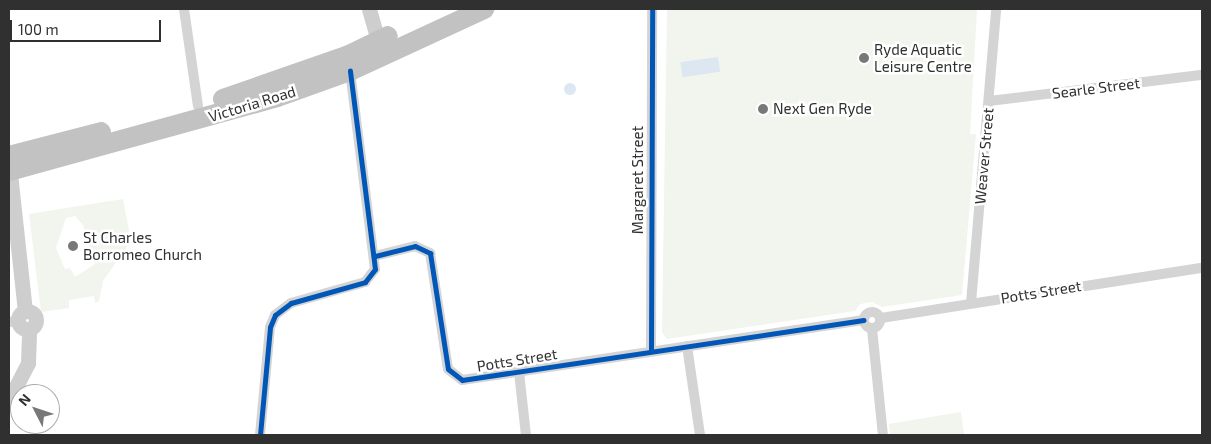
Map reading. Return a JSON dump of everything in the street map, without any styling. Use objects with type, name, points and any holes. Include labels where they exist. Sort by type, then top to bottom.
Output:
[{"type":"highway","name":"Victoria Road","points":[[9,165],[202,119],[350,71],[379,47],[450,9]]},
{"type":"highway","name":"Victoria Road","points":[[9,165],[379,47],[484,9]]},
{"type":"street","points":[[184,9],[198,106]]},
{"type":"street","points":[[370,9],[379,47]]},
{"type":"street","name":"Margaret Street","points":[[651,351],[652,9]]},
{"type":"street","name":"Weaver Street","points":[[971,303],[996,9]]},
{"type":"street","points":[[260,435],[270,327],[275,315],[291,303],[365,282],[374,273],[375,256],[350,71]]},
{"type":"street","name":"Searle Street","points":[[989,102],[1202,75]]},
{"type":"street","points":[[9,165],[20,321],[28,363],[9,400]]},
{"type":"street","name":"Potts Street","points":[[375,256],[415,246],[430,253],[448,369],[454,377],[466,380],[864,320],[870,312],[881,318],[1202,268]]},
{"type":"street","points":[[872,329],[879,326],[881,318]]},
{"type":"street","points":[[864,320],[872,329],[883,435]]},
{"type":"street","points":[[687,346],[700,435]]},
{"type":"street","points":[[518,372],[526,435]]},
{"type":"shaded area","points":[[667,9],[977,9],[970,134],[976,134],[962,295],[882,307],[872,302],[860,304],[855,311],[667,339],[662,332]]},
{"type":"shaded area","points":[[718,57],[720,72],[682,77],[680,62]]},
{"type":"shaded area","points":[[568,83],[572,83],[576,89],[572,95],[568,95],[564,91],[564,87]]},
{"type":"shaded area","points":[[123,199],[131,241],[103,281],[99,301],[95,303],[94,296],[69,300],[69,308],[41,312],[29,214]],"holes":[[[75,216],[83,225],[95,264],[75,277],[70,268],[65,269],[56,248],[66,218]]]},
{"type":"shaded area","points":[[961,412],[964,435],[890,435],[889,424]]},
{"type":"cycle path","points":[[651,351],[652,9]]},
{"type":"cycle path","points":[[260,435],[270,327],[275,315],[291,303],[365,282],[375,269],[350,71]]},
{"type":"cycle path","points":[[375,256],[415,246],[430,253],[448,369],[462,380],[864,320]]},
{"type":"place","name":"Ryde Aquatic Leisure Centre","points":[[864,58]]},
{"type":"place","name":"Next Gen Ryde","points":[[763,109]]},
{"type":"place","name":"St Charles Borromeo Church","points":[[73,246]]}]
